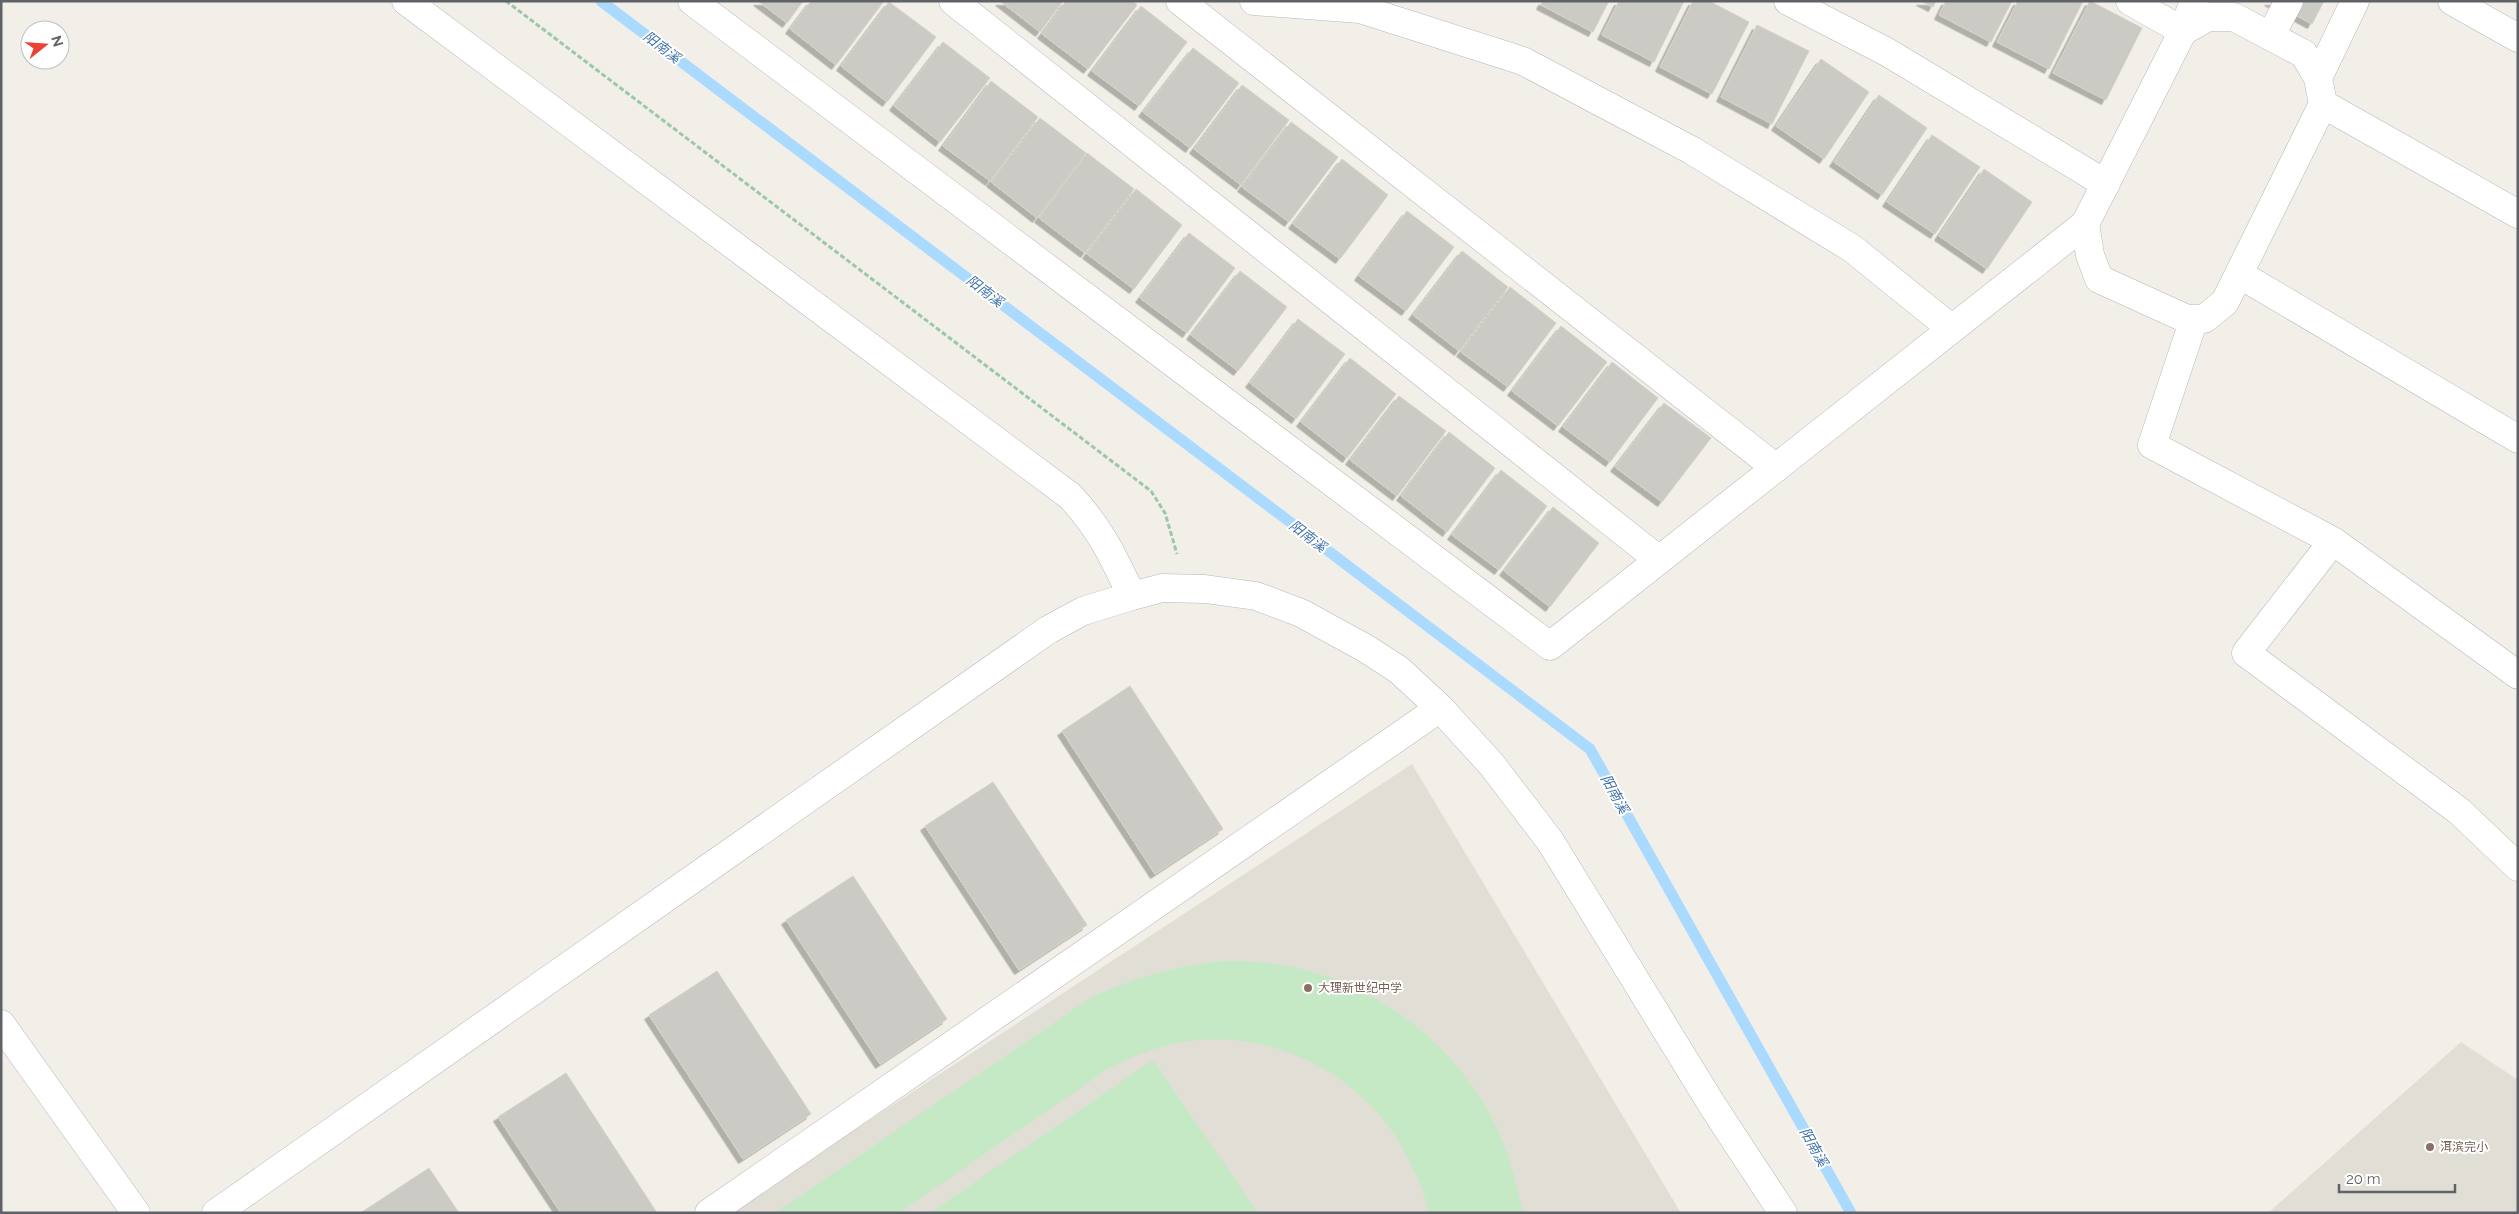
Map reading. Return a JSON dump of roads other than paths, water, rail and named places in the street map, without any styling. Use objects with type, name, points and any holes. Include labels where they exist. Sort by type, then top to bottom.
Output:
[{"type":"street","points":[[406,1],[1070,496],[1087,514],[1105,539],[1132,596]]},
{"type":"street","points":[[953,1],[1659,560]]},
{"type":"street","points":[[1180,1],[1776,468]]},
{"type":"street","points":[[1254,1],[1360,9],[1523,61],[1691,150],[1853,249],[1952,328]]},
{"type":"street","points":[[1788,1],[1887,52],[2106,184]]},
{"type":"street","points":[[2130,1],[2183,31]]},
{"type":"street","points":[[705,5],[1550,646],[2085,224],[2183,31],[2194,1]]},
{"type":"street","points":[[2271,35],[2289,1]]},
{"type":"street","points":[[2085,224],[2090,255],[2100,278],[2187,319],[2204,319],[2226,302],[2321,91],[2355,1]]},
{"type":"street","points":[[2452,1],[2518,38]]},
{"type":"street","points":[[2183,31],[2208,17],[2234,17],[2271,35],[2304,54],[2321,91],[2518,214]]},
{"type":"street","points":[[2239,274],[2518,438]]},
{"type":"street","points":[[2194,319],[2152,445],[2333,542],[2518,675]]},
{"type":"street","points":[[2333,542],[2246,653],[2459,811],[2518,867]]},
{"type":"street","points":[[216,1213],[1048,630],[1083,611],[1162,588],[1205,589],[1256,596],[1301,613],[1399,670],[1440,708],[1492,766],[1550,841],[1714,1108],[1782,1213]]},
{"type":"street","points":[[709,1213],[1440,708]]},
{"type":"street","points":[[1,1024],[136,1213]]},
{"type":"waterway","name":"阳南溪","points":[[601,1],[1590,749],[1851,1213]]},
{"type":"place","name":"大理新世纪中学","points":[[1308,988]]},
{"type":"place","name":"洱滨完小","points":[[2430,1147]]}]
